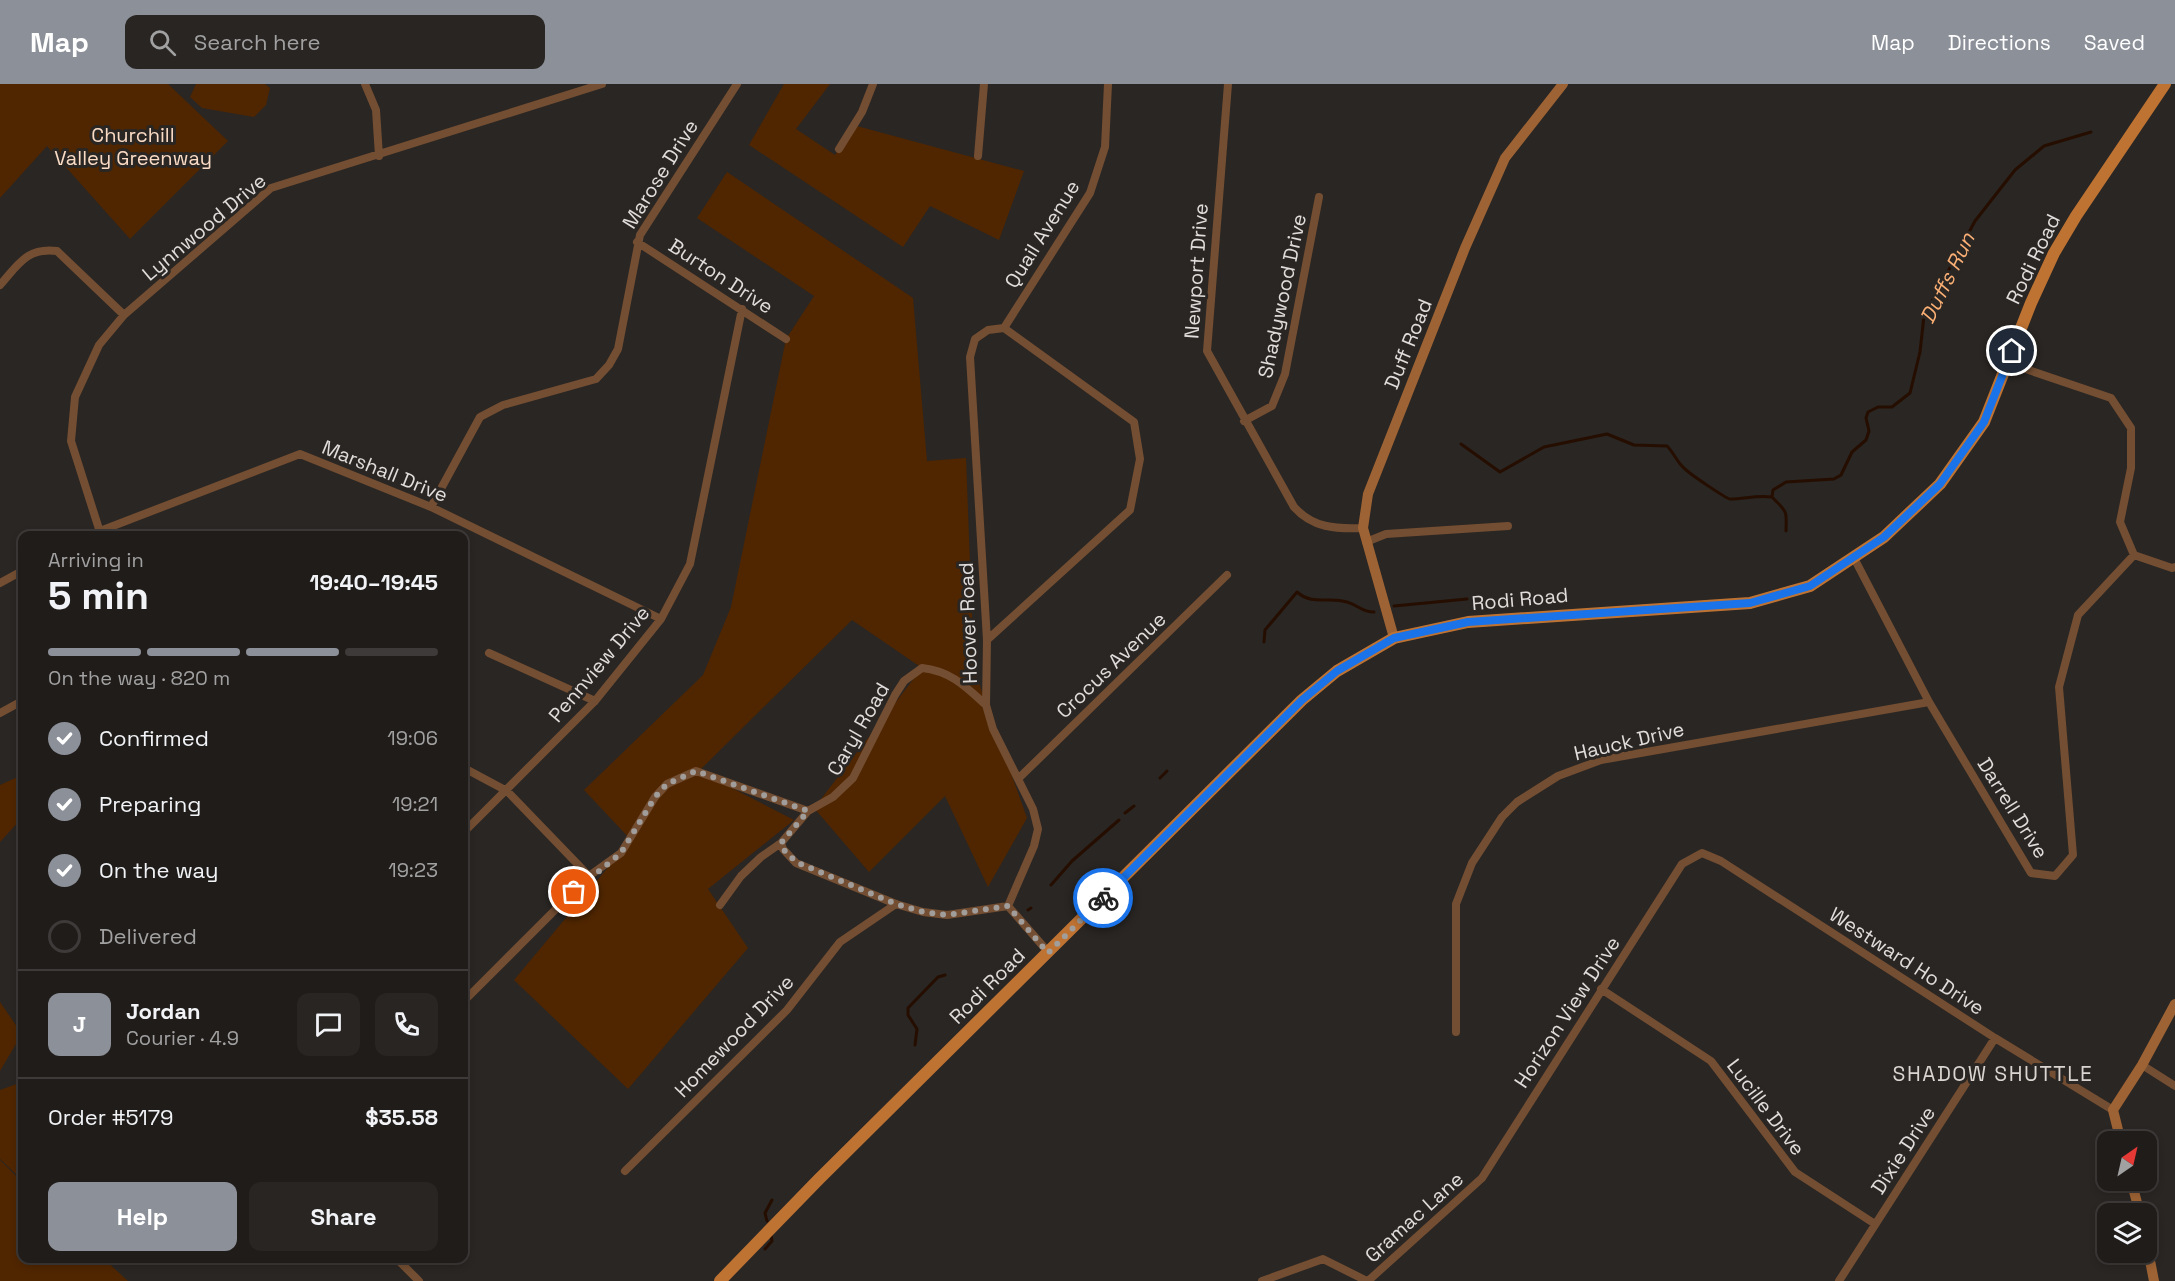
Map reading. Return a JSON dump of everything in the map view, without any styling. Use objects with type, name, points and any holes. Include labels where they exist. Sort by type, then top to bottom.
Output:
[{"type":"main road","name":"Rodi Road","points":[[720,1281],[1302,700],[1337,671],[1394,638],[1468,622],[1750,603],[1810,586],[1884,537],[1940,484],[1984,422],[2031,303],[2054,253],[2076,216],[2165,84]]},
{"type":"street","points":[[365,84],[376,110],[379,156]]},
{"type":"street","name":"Lynnwood Drive","points":[[99,529],[71,441],[75,397],[99,345],[124,315],[271,188],[379,156],[602,84]]},
{"type":"street","name":"Marose Drive","points":[[431,507],[480,417],[503,405],[596,379],[609,366],[618,349],[637,242],[651,214],[737,84]]},
{"type":"street","points":[[839,149],[862,112],[873,84]]},
{"type":"street","points":[[978,156],[984,84]]},
{"type":"street","name":"Quail Avenue","points":[[1004,328],[1090,193],[1105,147],[1108,84]]},
{"type":"street","name":"Newport Drive","points":[[1228,84],[1206,351],[1289,501],[1311,522],[1326,527],[1363,528]]},
{"type":"street","name":"Duff Road","points":[[1394,638],[1363,528],[1368,494],[1465,248],[1501,168],[1512,149],[1563,84]]},
{"type":"street","name":"Shadywood Drive","points":[[1244,421],[1272,406],[1285,374],[1320,197]]},
{"type":"street","name":"Burton Drive","points":[[637,242],[786,339]]},
{"type":"street","points":[[0,285],[24,257],[42,249],[57,251],[124,315]]},
{"type":"street","name":"Pennview Drive","points":[[468,828],[595,701],[661,619],[690,564],[742,309]]},
{"type":"street","points":[[987,640],[1130,510],[1140,459],[1134,422],[1004,328]]},
{"type":"street","name":"Hoover Road","points":[[1004,328],[988,330],[975,339],[970,357],[987,640],[986,705],[993,729],[1033,809],[1038,829],[1034,846],[1008,906]]},
{"type":"street","points":[[2008,363],[2111,398],[2131,428],[2131,468],[2120,522],[2134,555],[2172,568],[2175,567]]},
{"type":"street","name":"Marshall Drive","points":[[96,531],[300,454],[431,507],[661,619]]},
{"type":"street","points":[[1366,543],[1386,534],[1508,526]]},
{"type":"street","name":"Darrell Drive","points":[[1854,558],[1929,702],[2031,873],[2055,876],[2073,855],[2059,687],[2078,615],[2134,555]]},
{"type":"street","points":[[0,583],[18,572]]},
{"type":"street","name":"Crocus Avenue","points":[[1018,779],[1227,575]]},
{"type":"street","points":[[489,653],[595,701]]},
{"type":"street","name":"Caryl Road","points":[[720,905],[741,876],[761,857],[781,843],[808,811],[833,797],[853,778],[904,681],[922,668],[934,669],[958,679],[986,705]]},
{"type":"street","name":"Hauck Drive","points":[[1456,1032],[1456,904],[1472,863],[1485,841],[1502,817],[1536,788],[1580,766],[1611,758],[1929,702]]},
{"type":"street","points":[[0,713],[18,703]]},
{"type":"street","points":[[468,770],[507,791],[590,876]]},
{"type":"street","points":[[468,997],[590,876],[621,853],[655,797],[667,784],[696,771],[808,811]]},
{"type":"street","points":[[781,843],[783,849],[796,862],[896,904],[923,912],[947,915],[1008,906],[1048,953]]},
{"type":"street","name":"Westward Ho Drive","points":[[1682,864],[1702,853],[1721,861],[1995,1038],[2113,1110]]},
{"type":"street","name":"Horizon View Drive","points":[[1482,1179],[1682,864]]},
{"type":"street","name":"Homewood Drive","points":[[625,1170],[787,1010],[840,942],[896,904]]},
{"type":"street","name":"Lucille Drive","points":[[1601,989],[1711,1061],[1795,1172],[1875,1224]]},
{"type":"street","points":[[2118,1131],[2113,1110],[2142,1065],[2175,1004]]},
{"type":"street","name":"Dixie Drive","points":[[1839,1281],[1995,1038]]},
{"type":"street","points":[[2142,1065],[2175,1086]]},
{"type":"street","name":"Gramac Lane","points":[[1262,1281],[1323,1259],[1367,1281],[1482,1179]]},
{"type":"street","points":[[401,1263],[418,1281]]},
{"type":"street","points":[[2150,1263],[2154,1281]]},
{"type":"green space","name":"Churchill Valley Greenway","points":[[0,84],[168,84],[228,141],[130,239],[47,146],[0,198]]},
{"type":"green space","points":[[196,84],[265,84],[270,88],[266,105],[254,117],[202,108],[190,97]]},
{"type":"green space","points":[[784,84],[830,84],[796,129],[835,155],[853,125],[1024,171],[999,240],[930,206],[903,247],[749,145]]},
{"type":"green space","points":[[727,172],[913,298],[927,461],[966,458],[974,669],[1027,818],[988,887],[945,796],[869,872],[814,808],[922,668],[852,620],[699,771],[794,820],[708,889],[748,948],[628,1089],[514,980],[631,840],[584,790],[703,675],[731,607],[786,339],[814,296],[697,218]]},
{"type":"green space","points":[[18,777],[18,822],[0,842],[0,785]]},
{"type":"green space","points":[[0,1002],[18,1028],[18,1041],[0,1071]]},
{"type":"green space","points":[[18,1083],[18,1176],[0,1159],[0,1090]]},
{"type":"green space","points":[[0,1160],[18,1178],[18,1263],[108,1263],[128,1281],[0,1281]]},
{"type":"waterway","name":"Duffs Run","points":[[1786,531],[1786,514],[1772,497],[1773,490],[1786,482],[1834,479],[1841,475],[1852,452],[1866,440],[1869,431],[1866,418],[1868,412],[1878,407],[1892,407],[1910,393],[1920,352],[1924,316],[1975,221],[2015,170],[2044,146],[2091,132]]},
{"type":"waterway","points":[[1461,444],[1500,472],[1544,447],[1607,434],[1634,445],[1667,446],[1687,471],[1730,499],[1772,497]]},
{"type":"waterway","name":"Duffs Run","points":[[1264,642],[1265,630],[1297,592],[1309,599],[1340,600],[1374,612]]},
{"type":"waterway","name":"Duffs Run","points":[[1394,606],[1467,599]]},
{"type":"waterway","name":"Duffs Run","points":[[1160,778],[1167,771]]},
{"type":"waterway","name":"Duffs Run","points":[[1125,813],[1134,806]]},
{"type":"waterway","name":"Duffs Run","points":[[1051,885],[1072,861],[1119,820]]},
{"type":"waterway","name":"Duffs Run","points":[[915,1045],[917,1029],[908,1015],[908,1008],[938,977],[945,975]]},
{"type":"waterway","name":"Duffs Run","points":[[767,1221],[765,1213],[772,1200]]},
{"type":"waterway","name":"Duffs Run","points":[[765,1249],[772,1241],[771,1235]]},
{"type":"way so far","points":[[574,892],[590,876],[621,853],[631,840],[655,797],[667,784],[696,771],[808,811],[781,843],[783,849],[796,862],[896,904],[923,912],[947,915],[1008,906],[1048,953],[1103,898]]},
{"type":"district","name":"SHADOW SHUTTLE","points":[[1993,1073]]},
{"type":"route","points":[[1103,898],[1302,700],[1337,671],[1394,638],[1468,622],[1750,603],[1810,586],[1884,537],[1940,484],[1984,422],[2012,351]]}]
